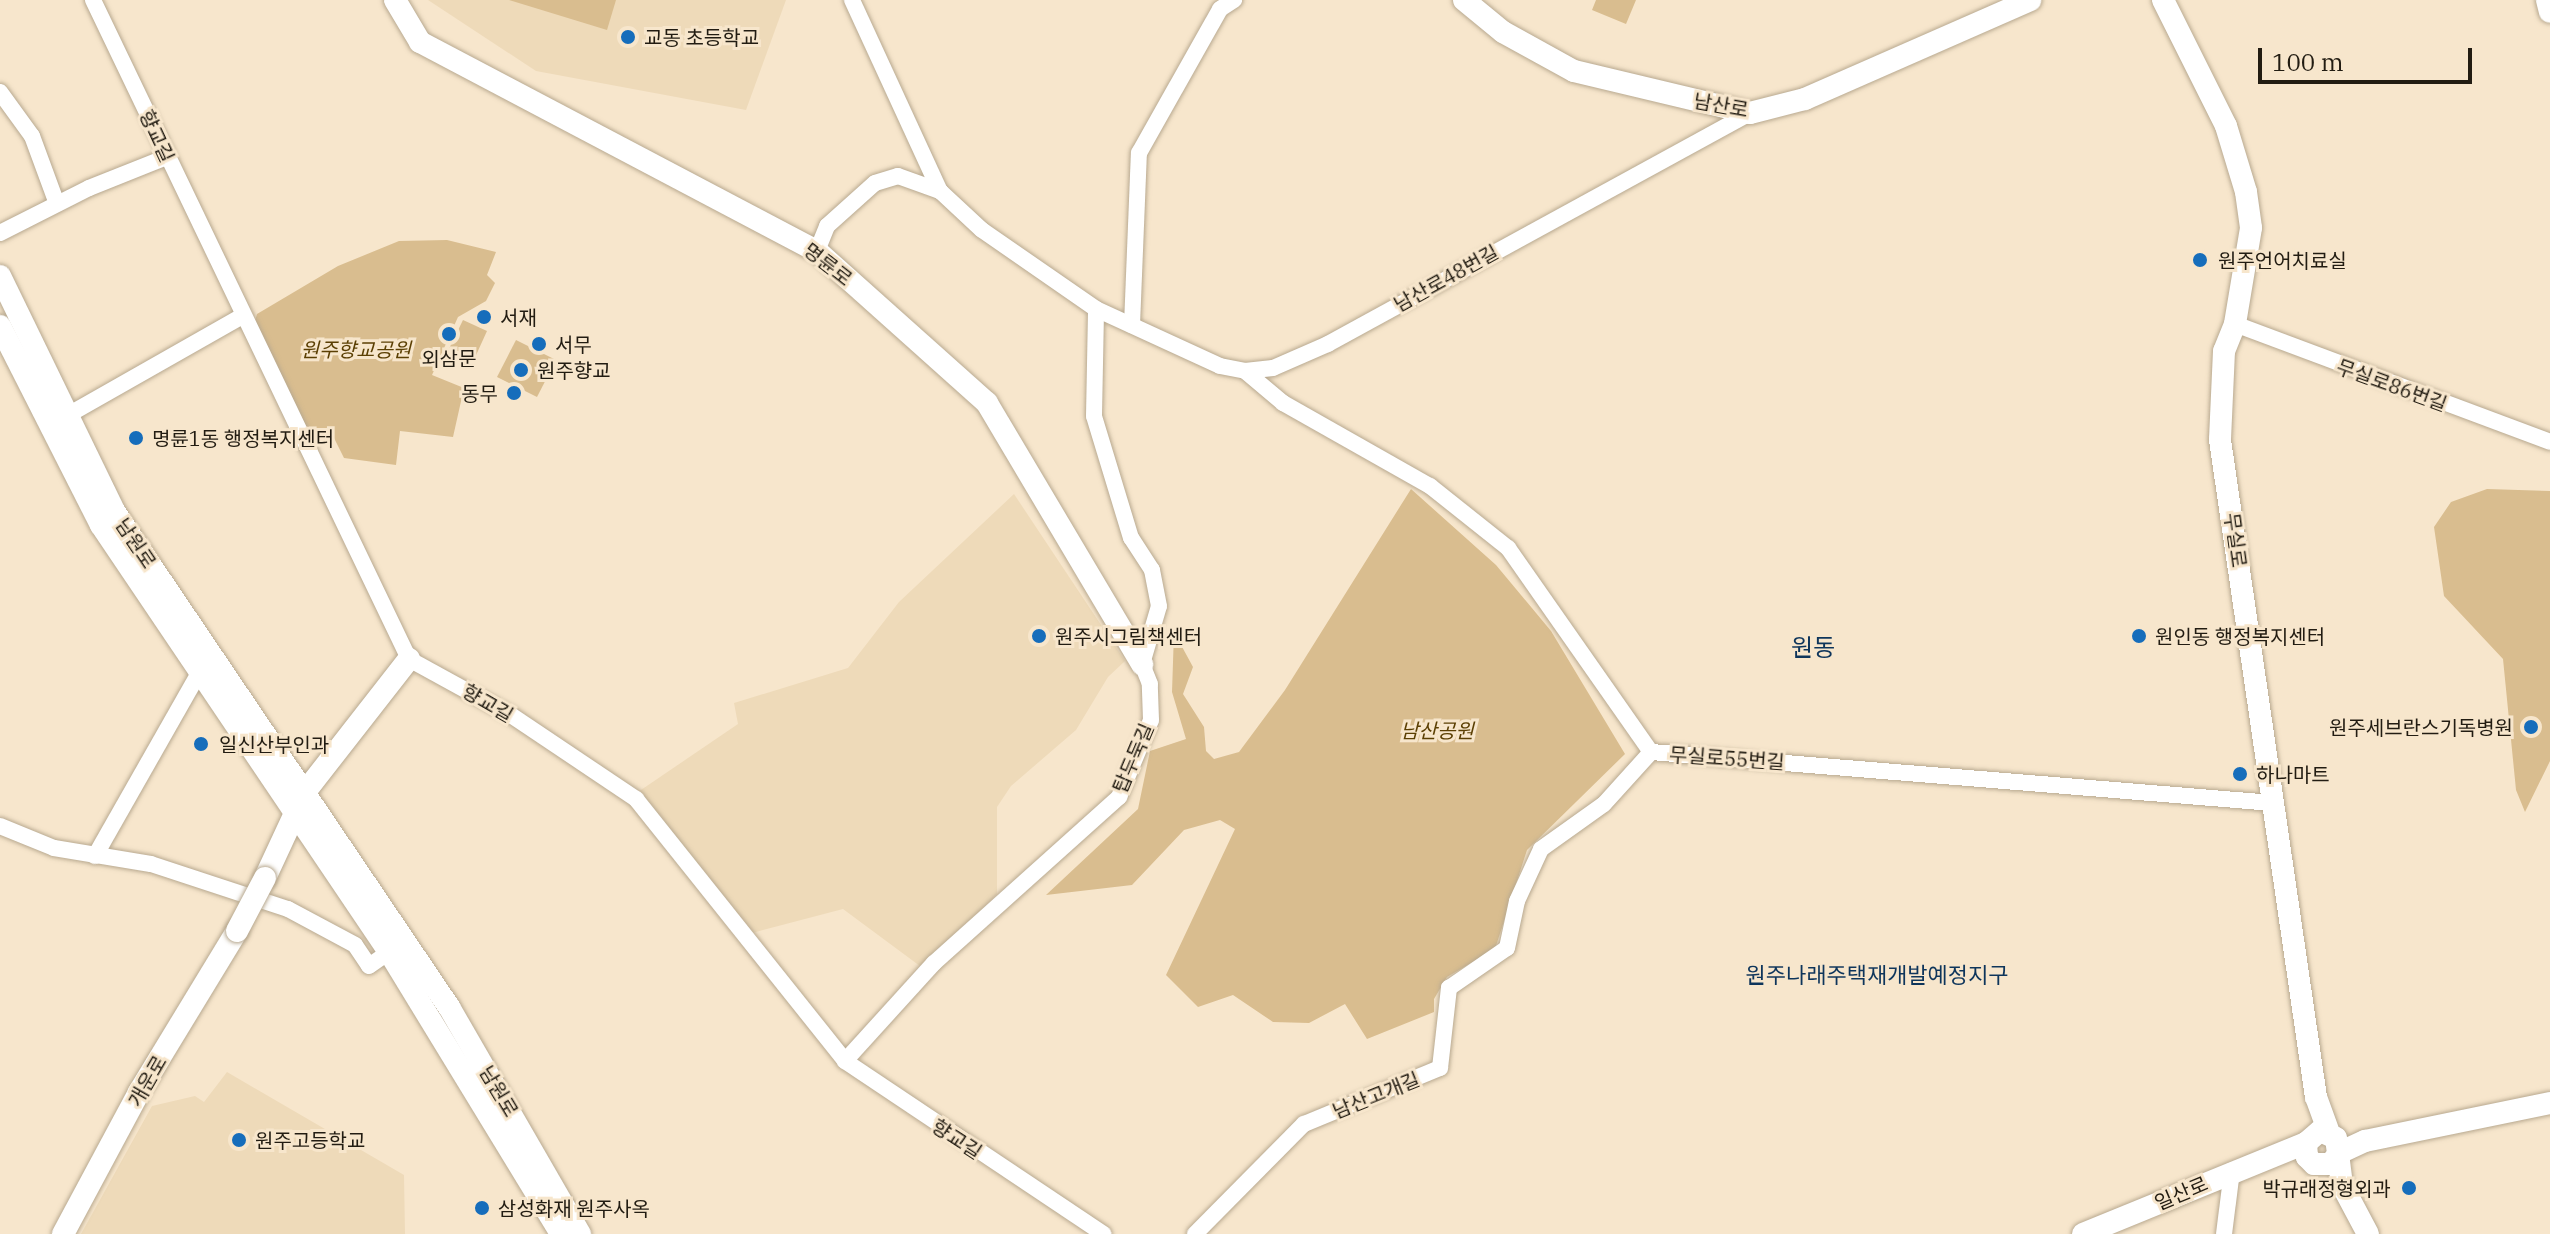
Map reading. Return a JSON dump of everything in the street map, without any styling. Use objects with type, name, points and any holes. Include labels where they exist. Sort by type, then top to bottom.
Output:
[{"type":"street","name":"향교길","points":[[93,0],[409,659],[511,715],[636,799],[845,1061],[1103,1234]]},
{"type":"street","name":"명륜로","points":[[395,0],[420,42],[817,251],[987,403],[1142,664]]},
{"type":"street","name":"남산로48번길","points":[[852,0],[940,191],[982,230],[1096,309],[1220,366],[1245,371],[1273,368],[1328,344],[1750,113]]},
{"type":"street","points":[[1132,325],[1139,153],[1220,9],[1234,0]]},
{"type":"street","name":"남산로","points":[[1464,0],[1513,39],[1574,71],[1750,113],[1805,99],[2030,0]]},
{"type":"street","name":"무실로","points":[[2163,0],[2226,126],[2246,192],[2251,228],[2235,324],[2224,351],[2220,440],[2322,1148]]},
{"type":"street","points":[[2547,0],[2550,12]]},
{"type":"street","points":[[0,92],[32,136],[57,204]]},
{"type":"street","points":[[0,233],[57,204],[167,157]]},
{"type":"street","points":[[817,251],[827,226],[875,183],[898,176],[940,191]]},
{"type":"street","name":"남원로","points":[[0,276],[68,415],[107,518],[305,792],[449,1007],[580,1234]]},
{"type":"street","name":"탑두둑길","points":[[845,1061],[934,963],[1119,797],[1151,720],[1150,684],[1142,664],[1159,606],[1152,570],[1131,538],[1094,416],[1096,309]]},
{"type":"street","points":[[68,415],[242,316]]},
{"type":"street","name":"무실로86번길","points":[[2235,324],[2550,442]]},
{"type":"street","name":"남원로","points":[[0,326],[107,518],[199,673],[389,952],[561,1234]]},
{"type":"street","name":"무실로55번길","points":[[1245,371],[1283,403],[1430,486],[1508,548],[1651,752],[2273,803]]},
{"type":"street","points":[[293,814],[305,792],[409,659]]},
{"type":"street","points":[[95,856],[199,673]]},
{"type":"street","name":"남산고개길","points":[[1195,1234],[1304,1124],[1440,1068],[1449,988],[1507,948],[1517,901],[1541,849],[1604,804],[1651,752]]},
{"type":"street","name":"개운로","points":[[63,1234],[139,1092],[237,931],[293,814]]},
{"type":"street","points":[[0,826],[54,848],[151,864],[288,909],[355,945],[369,966],[389,952]]},
{"type":"street","name":"일산로","points":[[2083,1234],[2280,1151],[2365,1141],[2550,1103]]},
{"type":"street","points":[[2322,1148],[2368,1234]]},
{"type":"street","points":[[2224,1234],[2232,1171]]},
{"type":"shaded area","name":"교동 초등학교","points":[[428,0],[786,0],[746,110],[536,71]]},
{"type":"shaded area","points":[[1014,494],[1125,661],[1108,677],[1076,730],[1011,786],[997,807],[997,894],[924,969],[843,909],[752,933],[638,792],[738,724],[734,703],[848,668],[899,602]]},
{"type":"shaded area","name":"원주고등학교","points":[[227,1072],[404,1175],[405,1234],[81,1234],[152,1106],[195,1096],[204,1102]]},
{"type":"green space","points":[[509,0],[616,0],[607,30]]},
{"type":"green space","points":[[1596,0],[1636,0],[1626,24],[1592,10]]},
{"type":"green space","name":"원주향교공원","points":[[447,240],[496,252],[487,275],[495,283],[486,301],[458,317],[432,375],[464,388],[453,437],[400,431],[396,465],[344,458],[334,438],[304,430],[254,324],[257,314],[338,266],[399,241]]},
{"type":"green space","points":[[463,320],[487,331],[472,364],[447,353]]},
{"type":"green space","points":[[516,340],[556,360],[537,397],[497,377]]},
{"type":"green space","name":"남산공원","points":[[1411,489],[1496,565],[1551,631],[1625,754],[1527,850],[1495,949],[1447,977],[1434,999],[1434,1012],[1367,1039],[1345,1004],[1309,1023],[1273,1022],[1233,995],[1198,1007],[1166,975],[1235,829],[1220,820],[1184,830],[1132,885],[1046,895],[1138,809],[1150,751],[1186,739],[1172,692],[1174,632],[1193,667],[1183,694],[1204,727],[1206,751],[1214,759],[1239,752],[1285,690]]},
{"type":"green space","name":"원주세브란스기독병원","points":[[2487,489],[2550,491],[2550,761],[2525,812],[2516,790],[2503,659],[2444,596],[2434,527],[2451,502]]},
{"type":"place","name":"교동 초등학교","points":[[628,37]]},
{"type":"place","name":"원주언어치료실","points":[[2200,260]]},
{"type":"place","name":"서재","points":[[484,317]]},
{"type":"place","name":"외삼문","points":[[449,334]]},
{"type":"place","name":"서무","points":[[539,344]]},
{"type":"place","name":"원주향교","points":[[521,370]]},
{"type":"place","name":"동무","points":[[514,393]]},
{"type":"place","name":"명륜1동 행정복지센터","points":[[136,438]]},
{"type":"place","name":"원주시그림책센터","points":[[1039,636]]},
{"type":"place","name":"원인동 행정복지센터","points":[[2139,636]]},
{"type":"place","name":"원주세브란스기독병원","points":[[2531,727]]},
{"type":"place","name":"일신산부인과","points":[[201,744]]},
{"type":"place","name":"하나마트","points":[[2240,774]]},
{"type":"place","name":"원주고등학교","points":[[239,1140]]},
{"type":"place","name":"박규래정형외과","points":[[2409,1188]]},
{"type":"place","name":"삼성화재 원주사옥","points":[[482,1208]]},
{"type":"district","name":"원동","points":[[1813,648]]},
{"type":"district","name":"원주나래주택재개발예정지구","points":[[1877,975]]}]
